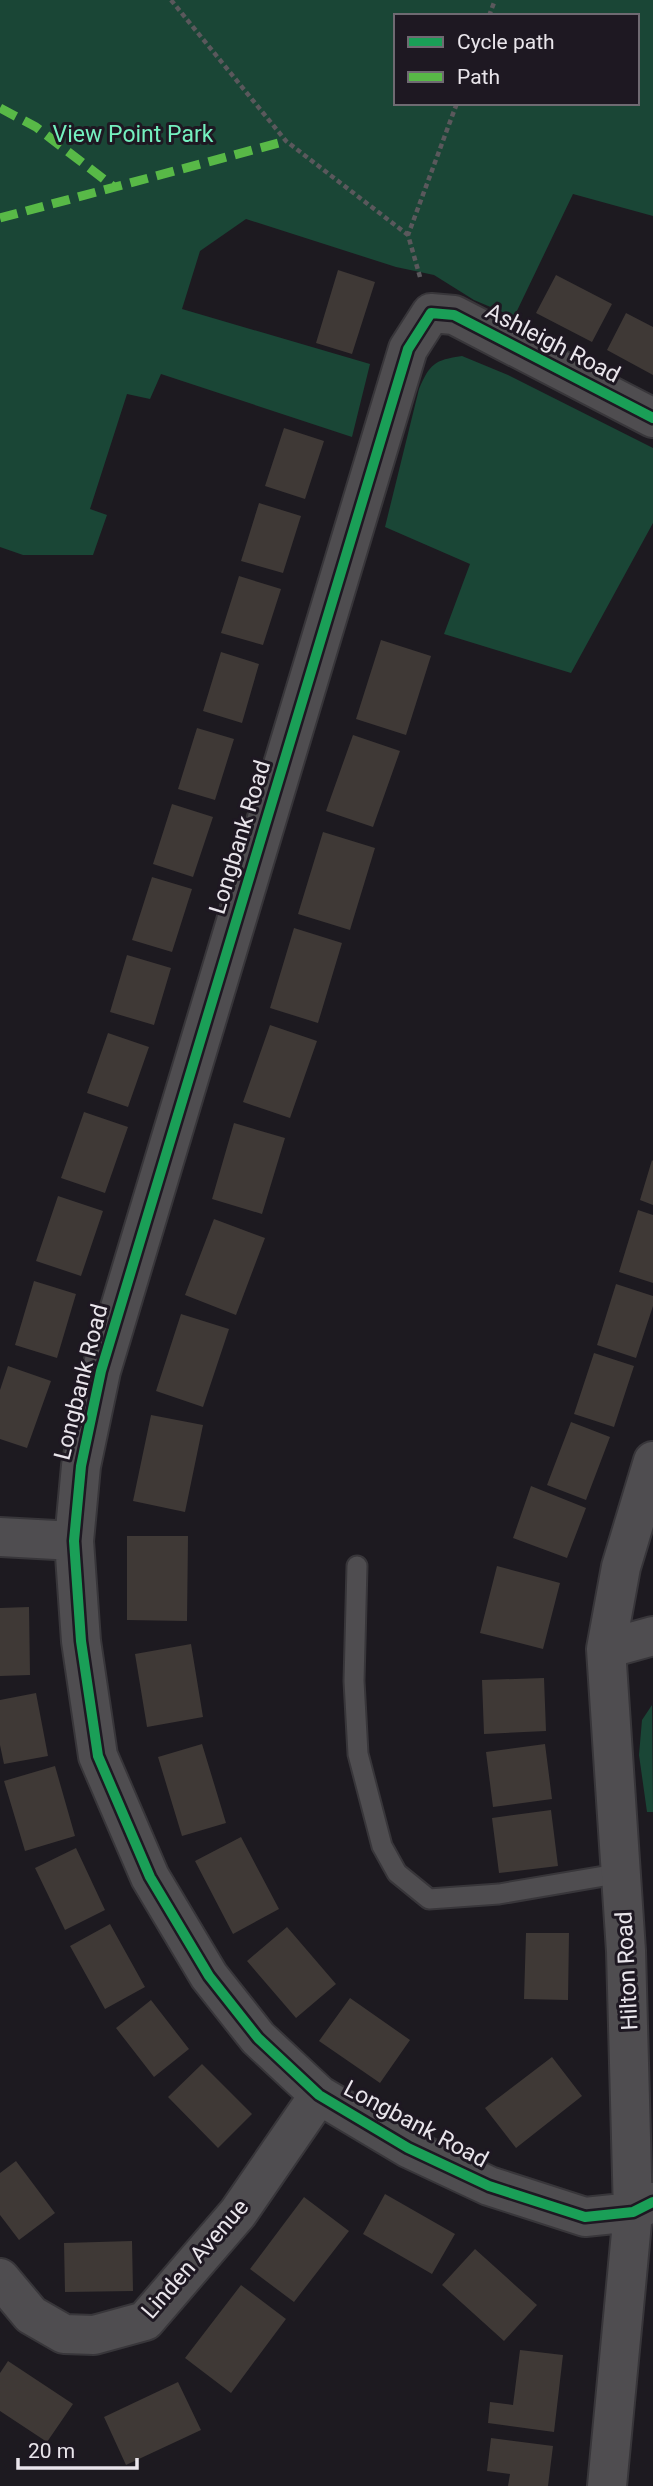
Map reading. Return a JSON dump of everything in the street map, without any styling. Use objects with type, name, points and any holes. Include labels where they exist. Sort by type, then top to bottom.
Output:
[{"type":"street","name":"Ashleigh Road","points":[[431,313],[454,315],[653,418]]},
{"type":"street","name":"Longbank Road","points":[[431,313],[408,349],[101,1371],[80,1466],[74,1541],[81,1640],[98,1756],[150,1877],[209,1976],[258,2038],[318,2095],[408,2148],[489,2186],[585,2217],[643,2207]]},
{"type":"street","name":"Hilton Road","points":[[607,2486],[643,2207],[632,2098],[622,1873],[606,1649],[621,1567],[653,1461]]},
{"type":"street","points":[[0,1537],[74,1541]]},
{"type":"street","points":[[606,1649],[653,1636]]},
{"type":"street","name":"Linden Avenue","points":[[0,2278],[31,2315],[64,2334],[94,2335],[145,2321],[238,2213],[318,2095]]},
{"type":"lane","points":[[357,1566],[354,1681],[358,1754],[382,1846],[397,1873],[429,1899],[499,1894],[622,1873]]},
{"type":"path","points":[[171,0],[286,141],[408,234],[456,105]]},
{"type":"green space","name":"View Point Park","points":[[0,0],[653,0],[653,216],[573,194],[514,317],[474,300],[434,275],[396,267],[246,219],[200,251],[182,309],[370,364],[352,437],[161,374],[150,399],[127,394],[90,509],[107,515],[93,555],[23,555],[0,547]]},
{"type":"green space","points":[[462,356],[508,375],[653,448],[653,523],[571,673],[444,634],[470,564],[385,527],[419,389],[434,365],[445,359]]},
{"type":"green space","points":[[652,1705],[653,1812],[647,1812],[639,1755],[642,1720]]},
{"type":"building","points":[[338,270],[375,282],[352,354],[316,343]]},
{"type":"building","points":[[556,275],[612,304],[592,342],[536,313]]},
{"type":"building","points":[[626,313],[653,327],[653,375],[607,350]]},
{"type":"building","points":[[284,428],[324,441],[305,499],[265,486]]},
{"type":"building","points":[[259,503],[301,516],[283,573],[241,561]]},
{"type":"building","points":[[239,576],[281,589],[263,645],[221,633]]},
{"type":"building","points":[[381,640],[431,656],[406,735],[356,719]]},
{"type":"building","points":[[221,652],[259,664],[242,723],[203,711]]},
{"type":"building","points":[[197,728],[234,739],[215,800],[178,789]]},
{"type":"building","points":[[353,735],[400,751],[373,827],[326,811]]},
{"type":"building","points":[[172,804],[213,817],[193,877],[153,864]]},
{"type":"building","points":[[323,832],[375,848],[350,930],[298,914]]},
{"type":"building","points":[[152,877],[192,889],[172,952],[132,940]]},
{"type":"building","points":[[294,928],[342,943],[318,1023],[270,1008]]},
{"type":"building","points":[[127,955],[171,968],[154,1025],[110,1012]]},
{"type":"building","points":[[270,1025],[317,1041],[290,1118],[243,1102]]},
{"type":"building","points":[[108,1033],[149,1047],[128,1107],[87,1093]]},
{"type":"building","points":[[84,1112],[128,1127],[105,1193],[61,1178]]},
{"type":"building","points":[[234,1123],[285,1138],[262,1214],[212,1199]]},
{"type":"building","points":[[653,1161],[653,1205],[640,1200]]},
{"type":"building","points":[[58,1196],[103,1211],[81,1276],[36,1261]]},
{"type":"building","points":[[638,1210],[653,1215],[653,1283],[619,1272]]},
{"type":"building","points":[[214,1219],[265,1238],[236,1315],[185,1295]]},
{"type":"building","points":[[34,1281],[76,1294],[57,1358],[15,1345]]},
{"type":"building","points":[[616,1284],[653,1296],[653,1306],[636,1358],[597,1345]]},
{"type":"building","points":[[181,1314],[229,1329],[203,1407],[156,1391]]},
{"type":"building","points":[[594,1353],[634,1366],[614,1427],[574,1414]]},
{"type":"building","points":[[8,1366],[51,1381],[27,1448],[0,1439],[0,1390]]},
{"type":"building","points":[[151,1415],[203,1425],[185,1512],[133,1501]]},
{"type":"building","points":[[571,1422],[610,1437],[586,1500],[547,1485]]},
{"type":"building","points":[[531,1486],[586,1508],[567,1558],[513,1538]]},
{"type":"building","points":[[127,1536],[188,1536],[187,1621],[127,1620]]},
{"type":"building","points":[[497,1566],[560,1583],[543,1649],[480,1633]]},
{"type":"building","points":[[29,1607],[30,1675],[0,1676],[0,1608]]},
{"type":"building","points":[[191,1644],[203,1717],[147,1727],[135,1654]]},
{"type":"building","points":[[544,1678],[546,1731],[484,1734],[482,1680]]},
{"type":"building","points":[[36,1693],[48,1756],[4,1764],[0,1745],[0,1700]]},
{"type":"building","points":[[202,1744],[226,1823],[182,1836],[158,1757]]},
{"type":"building","points":[[545,1744],[552,1799],[493,1807],[486,1752]]},
{"type":"building","points":[[55,1766],[75,1836],[25,1851],[4,1781]]},
{"type":"building","points":[[551,1810],[558,1866],[499,1873],[492,1818]]},
{"type":"building","points":[[241,1837],[279,1909],[233,1934],[195,1861]]},
{"type":"building","points":[[76,1848],[105,1910],[65,1930],[35,1868]]},
{"type":"building","points":[[110,1924],[145,1987],[105,2009],[70,1946]]},
{"type":"building","points":[[287,1927],[336,1984],[296,2018],[247,1961]]},
{"type":"building","points":[[526,1933],[569,1933],[568,2000],[524,1999]]},
{"type":"building","points":[[350,1998],[410,2040],[380,2083],[319,2041]]},
{"type":"building","points":[[151,2000],[189,2049],[154,2077],[116,2028]]},
{"type":"building","points":[[552,2057],[582,2096],[516,2148],[485,2108]]},
{"type":"building","points":[[202,2064],[252,2114],[218,2148],[168,2097]]},
{"type":"building","points":[[16,2161],[55,2213],[19,2240],[0,2215],[0,2173]]},
{"type":"building","points":[[385,2194],[455,2234],[432,2274],[363,2234]]},
{"type":"building","points":[[304,2197],[349,2231],[294,2302],[250,2269]]},
{"type":"building","points":[[132,2241],[133,2291],[65,2292],[64,2243]]},
{"type":"building","points":[[475,2249],[537,2305],[504,2341],[442,2285]]},
{"type":"building","points":[[241,2285],[286,2319],[231,2393],[185,2358]]},
{"type":"building","points":[[520,2350],[563,2355],[554,2432],[488,2423],[490,2402],[513,2405]]},
{"type":"building","points":[[8,2361],[73,2404],[47,2442],[0,2411],[0,2373]]},
{"type":"building","points":[[178,2382],[201,2430],[126,2465],[104,2417]]},
{"type":"building","points":[[491,2438],[553,2446],[548,2486],[508,2486],[510,2474],[487,2471]]},
{"type":"marked path","points":[[0,108],[36,127],[114,187]]},
{"type":"marked path","points":[[0,218],[286,141]]},
{"type":"cycle path","points":[[653,418],[454,315],[431,313],[408,349],[101,1371],[81,1466],[74,1541],[81,1641],[98,1756],[150,1877],[209,1976],[258,2038],[319,2095],[408,2148],[489,2186],[585,2217],[633,2212],[653,2202]]}]
